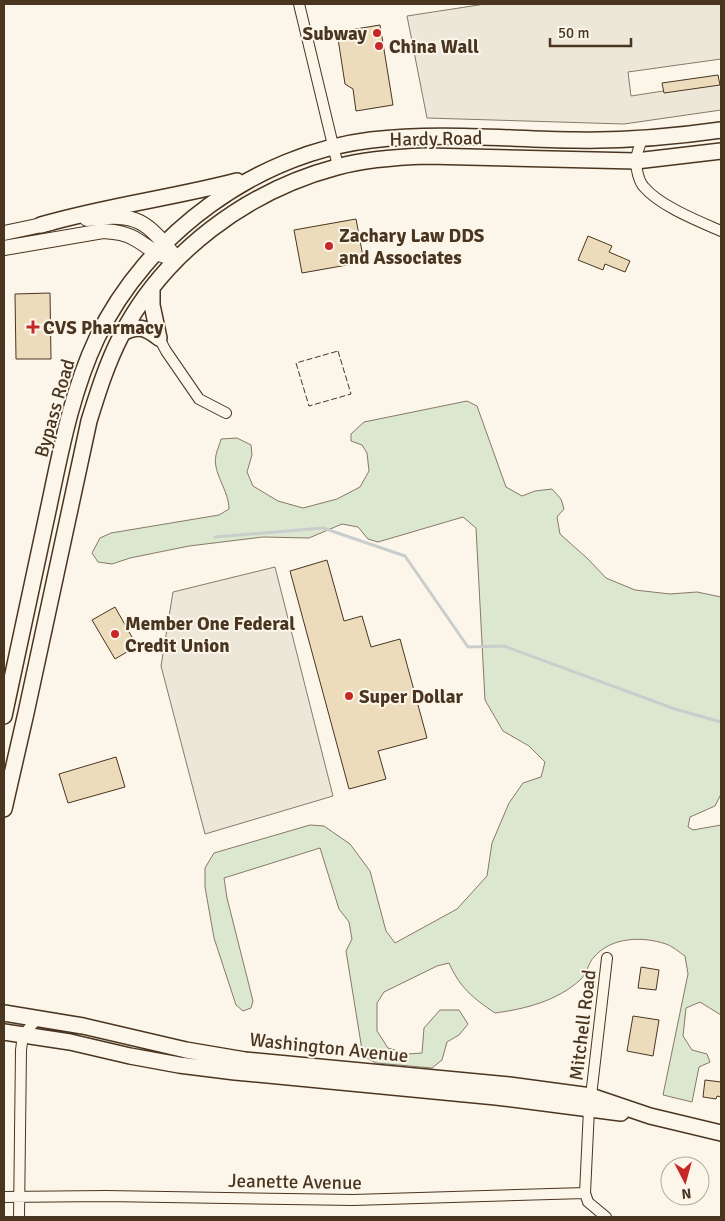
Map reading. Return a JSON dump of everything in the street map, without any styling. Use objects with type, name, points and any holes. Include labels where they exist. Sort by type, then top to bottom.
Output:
[{"type":"main road","name":"Hardy Road","points":[[256,176],[282,164],[332,147],[370,140],[412,136],[575,140],[642,139],[721,130]]},
{"type":"main road","name":"Hardy Road","points":[[177,259],[201,237],[242,207],[290,182],[338,166],[368,160],[427,156],[636,161],[721,151]]},
{"type":"main road","points":[[41,225],[70,216],[182,194],[256,176]]},
{"type":"main road","name":"Bypass Road","points":[[4,716],[58,468],[75,395],[84,367],[109,316],[126,290],[160,249],[213,202],[256,176]]},
{"type":"main road","points":[[4,233],[41,225],[98,217],[126,218],[142,222],[152,230],[160,249]]},
{"type":"main road","points":[[4,248],[103,231],[115,232],[135,238],[177,259]]},
{"type":"main road","name":"Bypass Road","points":[[4,809],[89,421],[109,360],[122,333],[152,288],[177,259]]},
{"type":"main road","points":[[152,288],[153,313],[159,338]]},
{"type":"main road","points":[[122,333],[133,328],[146,329],[159,338]]},
{"type":"main road","name":"Washington Avenue","points":[[4,1013],[38,1018],[186,1050],[245,1060],[509,1085],[721,1133]]},
{"type":"main road","name":"Washington Avenue","points":[[4,1032],[70,1042],[179,1065],[235,1072],[487,1096],[590,1102]]},
{"type":"street","points":[[299,4],[338,166]]},
{"type":"street","points":[[642,139],[636,161],[638,176],[643,186],[654,197],[685,215],[721,231]]},
{"type":"street","points":[[159,338],[199,399],[226,413]]},
{"type":"street","name":"Mitchell Road","points":[[585,1193],[590,1102],[607,958]]},
{"type":"street","points":[[19,1217],[21,1050],[23,1035],[38,1018]]},
{"type":"street","points":[[585,1193],[588,1202],[606,1217]]},
{"type":"street","name":"Jeanette Avenue","points":[[4,1197],[106,1196],[353,1200],[585,1193]]},
{"type":"green space","points":[[467,401],[477,406],[506,487],[522,496],[535,491],[552,489],[561,499],[564,509],[557,517],[560,534],[606,578],[635,590],[670,594],[697,592],[721,597],[721,794],[715,806],[690,817],[688,827],[693,830],[721,825],[721,1015],[700,1002],[686,1008],[683,1036],[692,1050],[707,1054],[710,1062],[699,1067],[692,1102],[663,1095],[688,974],[685,956],[666,944],[637,939],[609,945],[594,957],[582,978],[551,999],[495,1013],[463,986],[449,963],[437,966],[384,992],[377,1003],[377,1031],[388,1048],[408,1054],[422,1053],[424,1028],[440,1010],[459,1010],[468,1024],[459,1035],[447,1042],[442,1060],[432,1068],[376,1063],[363,1056],[346,951],[352,939],[349,922],[339,909],[320,848],[224,878],[227,898],[253,1001],[251,1008],[243,1011],[236,1005],[214,938],[205,887],[205,868],[214,853],[310,825],[324,826],[350,844],[370,871],[386,931],[395,943],[457,909],[487,876],[492,843],[509,803],[523,783],[541,777],[545,762],[529,746],[503,731],[485,700],[476,528],[463,517],[378,542],[368,539],[358,527],[342,524],[309,538],[263,537],[189,546],[130,558],[112,564],[98,562],[92,553],[100,538],[111,533],[219,515],[229,509],[215,462],[221,439],[237,438],[251,445],[252,455],[247,472],[253,486],[278,501],[303,508],[337,499],[360,487],[369,471],[367,453],[362,445],[351,441],[351,434],[364,422]]},
{"type":"shaded area","points":[[485,4],[721,4],[721,59],[628,72],[631,96],[721,82],[721,110],[624,124],[427,118],[407,16]]},
{"type":"shaded area","points":[[275,567],[333,796],[205,834],[161,666],[173,592]]},
{"type":"building","points":[[380,25],[393,105],[356,111],[353,89],[345,84],[337,32]]},
{"type":"building","points":[[718,75],[720,85],[664,93],[662,83]]},
{"type":"building","name":"Zachary Law DDS and Associates","points":[[356,219],[364,262],[302,273],[294,230]]},
{"type":"building","points":[[588,236],[612,246],[609,252],[630,261],[625,272],[605,264],[603,270],[578,260]]},
{"type":"building","name":"CVS Pharmacy","points":[[50,293],[51,359],[16,359],[15,294]]},
{"type":"building","points":[[327,560],[344,621],[362,616],[371,647],[400,639],[427,738],[378,751],[386,779],[349,789],[290,571]]},
{"type":"building","points":[[115,607],[137,646],[115,659],[92,620]]},
{"type":"building","points":[[116,757],[125,787],[68,803],[59,774]]},
{"type":"building","points":[[641,967],[659,970],[656,990],[638,988]]},
{"type":"building","points":[[633,1016],[659,1020],[653,1056],[627,1051]]},
{"type":"building","points":[[705,1080],[721,1082],[721,1097],[717,1096],[716,1099],[703,1097]]},
{"type":"waterway","points":[[215,537],[323,528],[405,556],[468,647],[504,646],[675,709],[721,722]]},
{"type":"fence","points":[[338,351],[351,394],[309,406],[296,363],[338,351]]},
{"type":"place","name":"Subway","points":[[377,33]]},
{"type":"place","name":"China Wall","points":[[379,46]]},
{"type":"place","name":"Zachary Law DDS and Associates","points":[[329,246]]},
{"type":"place","name":"CVS Pharmacy","points":[[33,327]]},
{"type":"place","name":"Member One Federal Credit Union","points":[[115,634]]},
{"type":"place","name":"Super Dollar","points":[[349,696]]}]
